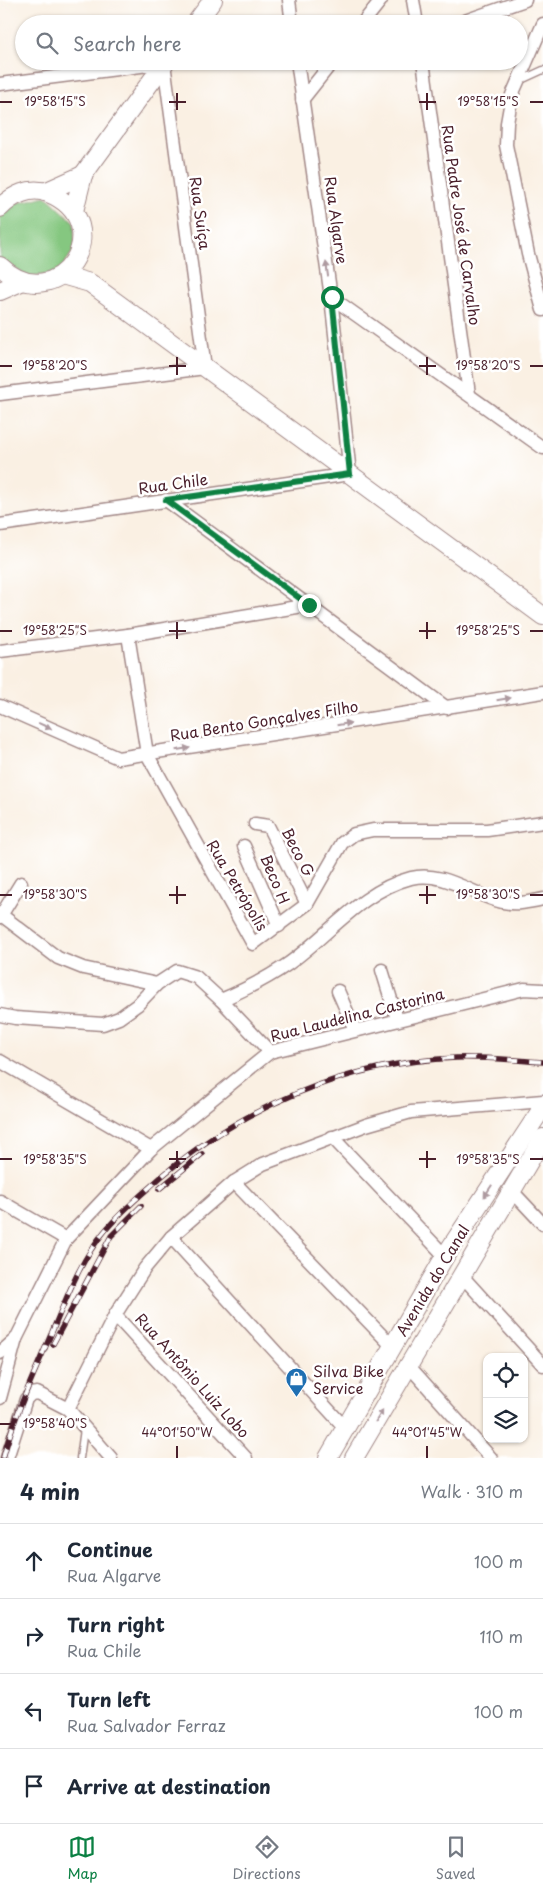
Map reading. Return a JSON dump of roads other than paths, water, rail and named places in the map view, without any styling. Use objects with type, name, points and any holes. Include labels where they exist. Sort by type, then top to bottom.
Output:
[{"type":"street","points":[[202,15],[213,0]]},
{"type":"street","points":[[289,0],[291,15]]},
{"type":"street","points":[[369,15],[381,0]]},
{"type":"street","points":[[413,0],[416,15]]},
{"type":"street","points":[[482,15],[525,0]]},
{"type":"street","points":[[528,59],[543,24]]},
{"type":"street","points":[[0,84],[105,70]]},
{"type":"street","points":[[74,211],[83,175],[159,70]]},
{"type":"street","name":"Rua Suíça","points":[[166,70],[205,368]]},
{"type":"street","name":"Rua Algarve","points":[[298,70],[332,297],[350,474]]},
{"type":"street","points":[[302,100],[326,70]]},
{"type":"street","name":"Rua Padre José de Carvalho","points":[[424,70],[469,394]]},
{"type":"street","points":[[523,70],[512,95],[507,122],[506,145],[528,254],[543,310]]},
{"type":"street","points":[[45,192],[83,175]]},
{"type":"street","points":[[0,266],[9,274],[23,281],[43,282],[62,275],[77,257],[82,234],[74,211],[62,198],[45,192],[32,191],[3,201]]},
{"type":"street","points":[[77,257],[90,283]]},
{"type":"street","points":[[62,275],[90,283],[543,616]]},
{"type":"street","points":[[0,291],[23,281]]},
{"type":"street","points":[[332,297],[543,448]]},
{"type":"street","points":[[0,394],[205,368]]},
{"type":"street","name":"Rua Chile","points":[[0,524],[350,474]]},
{"type":"street","points":[[166,500],[447,708]]},
{"type":"street","points":[[0,535],[14,523]]},
{"type":"street","points":[[0,651],[128,635],[309,605]]},
{"type":"street","name":"Rua Petrópolis","points":[[128,635],[147,754],[253,944],[307,904],[342,843],[354,834],[372,830],[487,830],[543,822]]},
{"type":"street","name":"Rua Bento Gonçalves Filho","points":[[0,706],[118,758],[543,692]]},
{"type":"street","name":"Beco G","points":[[255,824],[268,826],[307,904]]},
{"type":"street","name":"Beco H","points":[[244,846],[279,926]]},
{"type":"street","points":[[221,1000],[245,990],[288,964],[368,897],[395,883],[414,877],[434,878],[462,885],[502,902],[527,903],[543,899]]},
{"type":"street","points":[[21,883],[1,916],[58,958],[82,968],[157,984]]},
{"type":"street","points":[[382,970],[397,1019]]},
{"type":"street","points":[[0,1014],[15,1018],[103,1024],[119,1018],[137,1005],[157,984],[177,971],[187,972],[196,977],[221,1000],[270,1052]]},
{"type":"street","name":"Rua Laudelina Castorina","points":[[16,1339],[66,1239],[151,1149],[270,1052],[524,988],[543,990]]},
{"type":"street","points":[[338,991],[355,1030]]},
{"type":"street","points":[[0,1061],[151,1149]]},
{"type":"street","points":[[68,1409],[115,1315],[145,1268],[172,1237],[234,1182],[263,1164],[332,1137],[411,1112],[543,1101]]},
{"type":"street","name":"Avenida do Canal","points":[[328,1458],[445,1256],[543,1107]]},
{"type":"street","points":[[332,1137],[445,1256]]},
{"type":"street","name":"Avenida do Canal","points":[[354,1458],[513,1192],[543,1138]]},
{"type":"street","points":[[234,1182],[392,1347]]},
{"type":"street","points":[[513,1192],[543,1224]]},
{"type":"street","points":[[0,1201],[66,1239]]},
{"type":"street","points":[[172,1237],[346,1429]]},
{"type":"street","points":[[462,1277],[543,1365]]},
{"type":"street","name":"Rua Antônio Luiz Lobo","points":[[115,1315],[246,1458]]},
{"type":"street","points":[[0,1353],[16,1339]]},
{"type":"street","points":[[0,1398],[16,1339]]},
{"type":"street","points":[[409,1366],[491,1458]]},
{"type":"street","points":[[6,1458],[26,1399],[31,1394],[37,1393],[68,1409],[111,1458]]},
{"type":"lane","points":[[518,82],[543,70]]},
{"type":"lane","points":[[80,1458],[84,1429]]},
{"type":"railway","points":[[3,1458],[25,1394],[81,1267],[95,1243],[124,1210],[193,1152],[226,1129],[298,1093],[376,1068],[416,1061],[456,1058],[489,1058],[543,1062]]},
{"type":"railway","points":[[159,1189],[202,1154]]},
{"type":"railway","points":[[53,1344],[111,1236],[141,1206]]},
{"type":"place","name":"Silva Bike Service","points":[[297,1398]]}]
